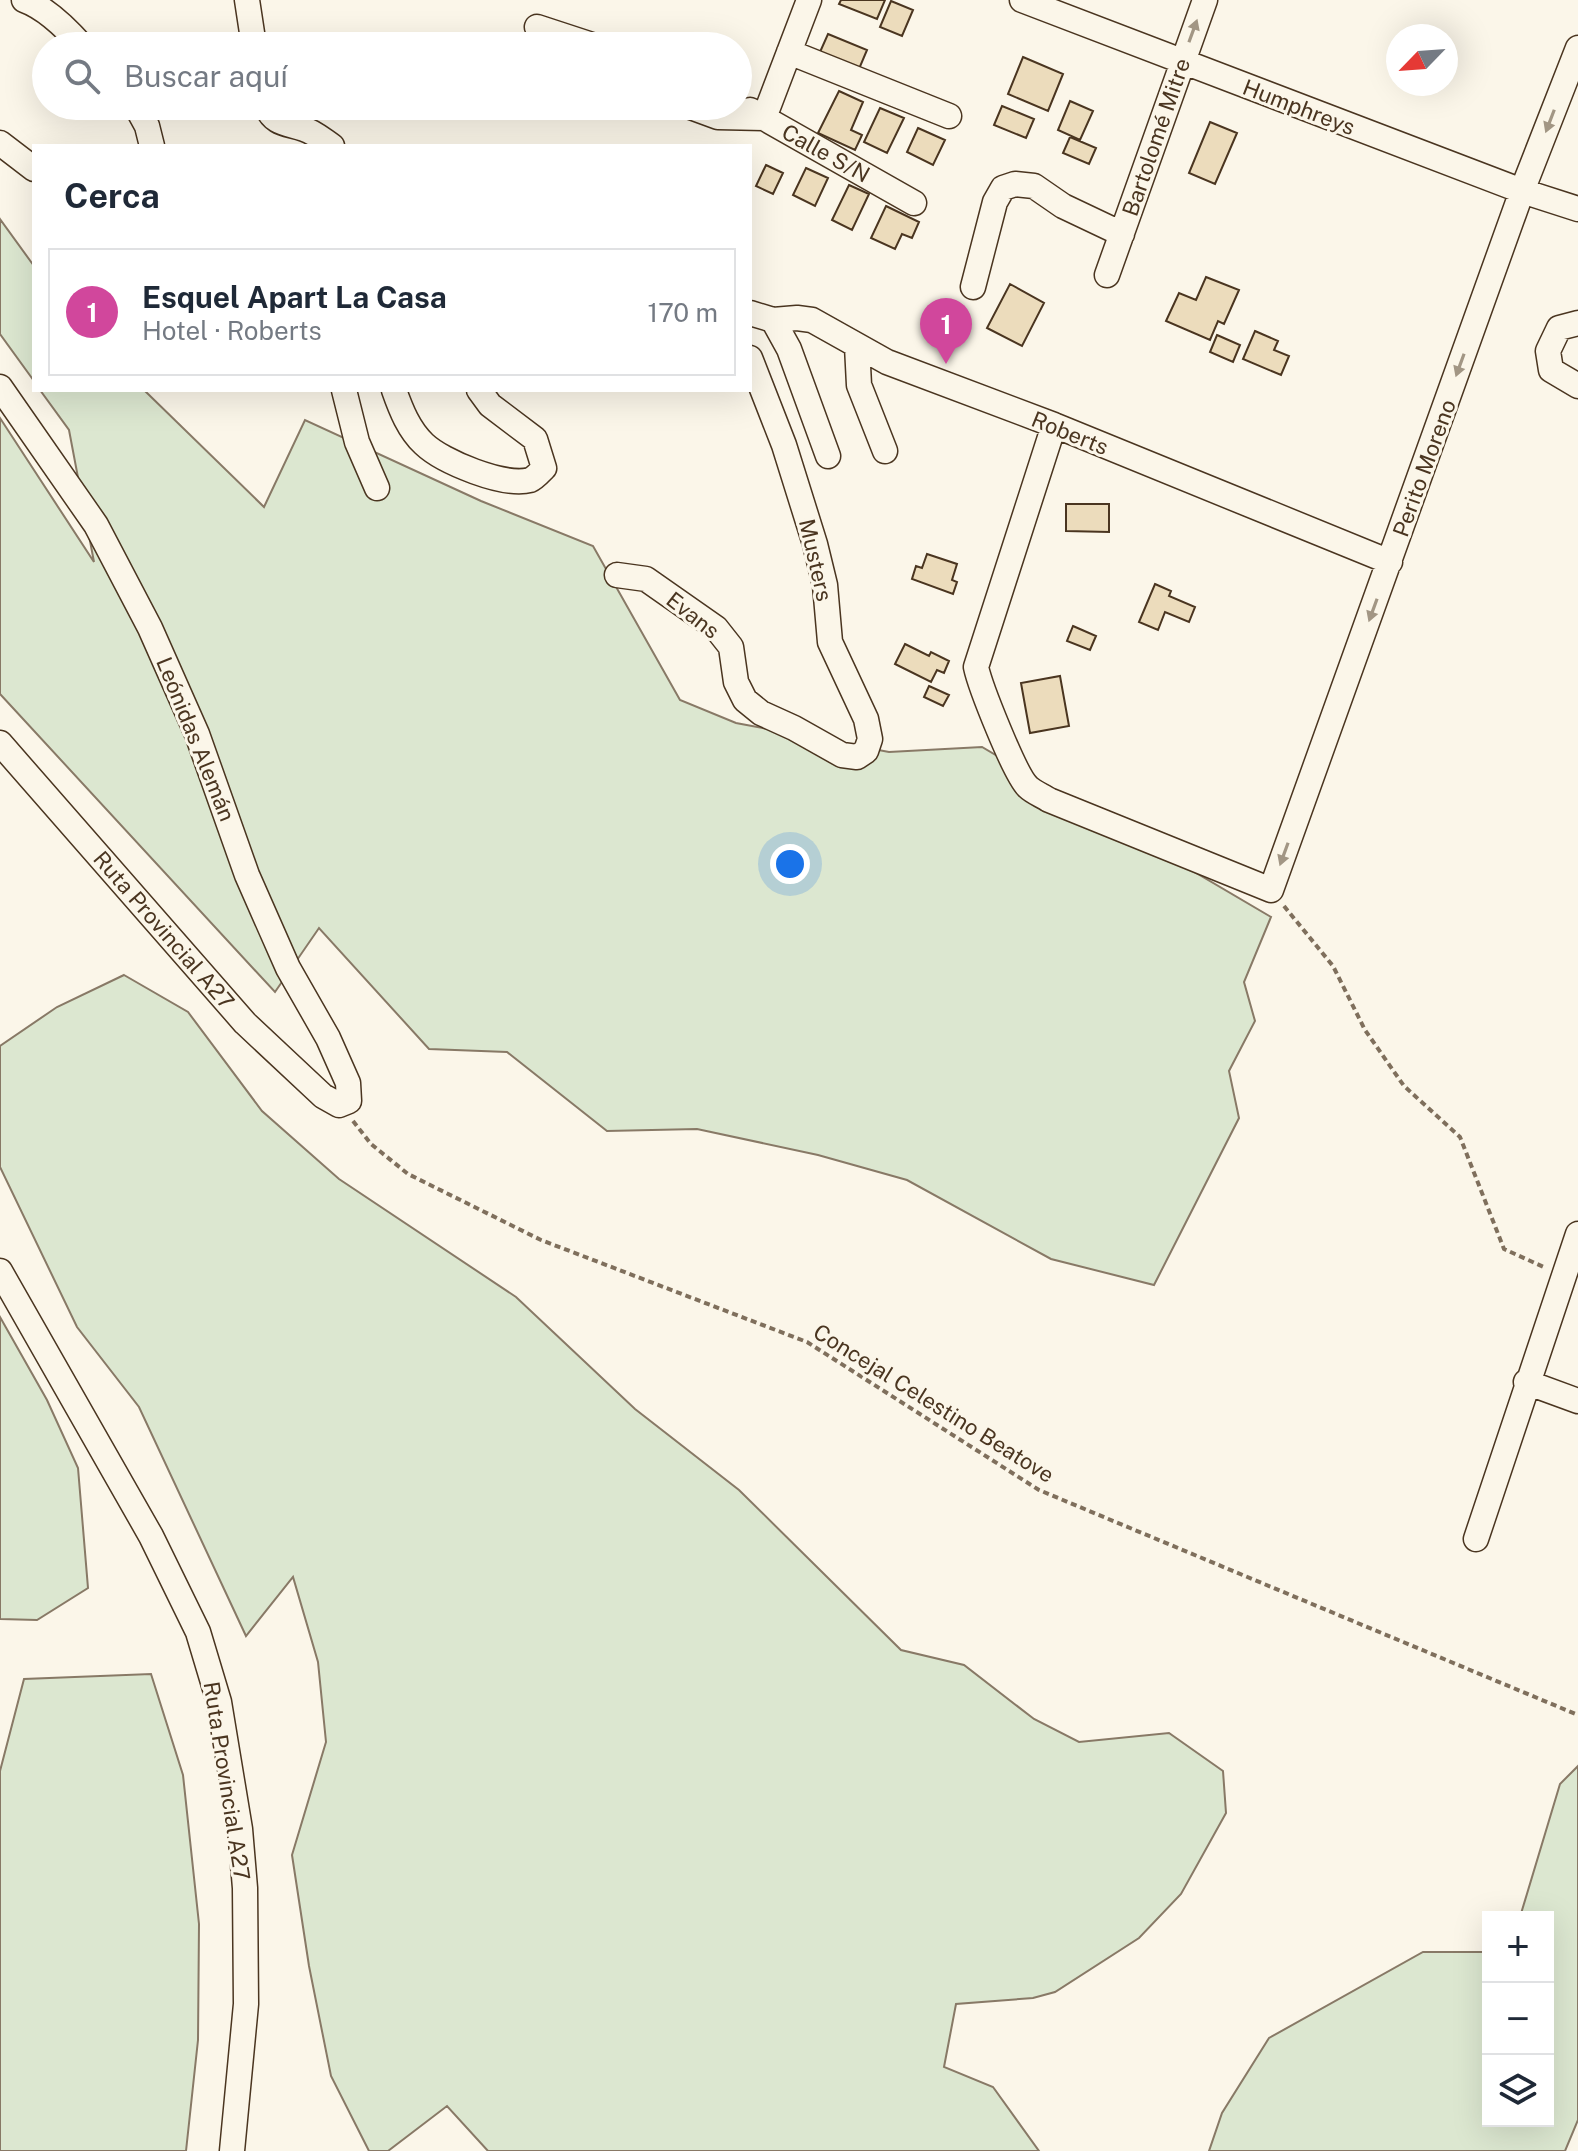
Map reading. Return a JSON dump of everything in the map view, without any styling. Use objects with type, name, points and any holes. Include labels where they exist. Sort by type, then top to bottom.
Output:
[{"type":"street","points":[[24,0],[33,3],[69,32]]},
{"type":"street","points":[[247,0],[252,32]]},
{"type":"street","points":[[752,111],[764,118],[809,0]]},
{"type":"street","name":"Humphreys","points":[[1022,0],[1522,191],[1578,209]]},
{"type":"street","name":"Bartolomé Mitre","points":[[1107,275],[1205,0]]},
{"type":"street","points":[[537,27],[552,32]]},
{"type":"street","name":"Perito Moreno","points":[[1271,890],[1522,191],[1578,48]]},
{"type":"street","points":[[789,52],[949,116]]},
{"type":"street","name":"Calle S/N","points":[[752,118],[764,118],[914,203]]},
{"type":"street","points":[[144,120],[152,144]]},
{"type":"street","points":[[276,120],[280,124],[305,129],[329,144]]},
{"type":"street","points":[[0,143],[32,167]]},
{"type":"street","points":[[973,287],[995,202],[1003,188],[1015,184],[1034,186],[1063,206],[1122,234]]},
{"type":"street","points":[[762,316],[789,349],[828,456]]},
{"type":"street","name":"Roberts","points":[[762,316],[812,320],[887,362],[1054,425],[1390,562]]},
{"type":"street","points":[[1578,323],[1559,328],[1548,351],[1551,370],[1578,386]]},
{"type":"street","points":[[857,346],[859,385],[885,451]]},
{"type":"street","name":"Musters","points":[[752,363],[784,445],[815,544],[825,585],[830,642],[866,719],[870,739],[866,751],[857,757]]},
{"type":"street","name":"Leónidas Alemán","points":[[0,387],[96,525],[150,628],[197,734],[247,875],[288,968],[328,1038],[348,1083],[349,1101],[339,1105]]},
{"type":"street","points":[[344,392],[357,442],[377,488]]},
{"type":"street","points":[[395,392],[403,415],[424,444],[449,462],[512,482],[533,479],[544,468],[535,439],[490,405],[480,392]]},
{"type":"street","points":[[1054,425],[976,667],[980,687],[1027,786],[1049,800],[1271,890]]},
{"type":"street","name":"Evans","points":[[617,575],[646,579],[716,628],[731,647],[736,682],[745,700],[761,713],[842,755],[857,757]]},
{"type":"street","name":"Ruta Provincial A27","points":[[0,743],[245,1023],[299,1076],[339,1105]]},
{"type":"street","points":[[1476,1539],[1578,1234]]},
{"type":"street","name":"Ruta Provincial A27","points":[[0,1271],[151,1536],[198,1632],[219,1702],[240,1829],[245,1888],[246,2004],[232,2151]]},
{"type":"street","points":[[1526,1382],[1578,1401]]},
{"type":"path","points":[[1271,890],[1333,966],[1365,1030],[1404,1086],[1460,1137],[1504,1249],[1562,1276]]},
{"type":"path","name":"Concejal Celestino Beatove","points":[[339,1105],[371,1144],[408,1174],[541,1240],[807,1342],[1039,1490],[1578,1715]]},
{"type":"green space","points":[[0,219],[32,263],[32,378],[0,334]]},
{"type":"green space","points":[[41,392],[146,392],[264,507],[305,420],[481,501],[593,546],[680,700],[736,723],[889,752],[982,747],[1271,917],[1244,982],[1255,1021],[1229,1071],[1239,1118],[1154,1285],[1051,1259],[907,1180],[818,1155],[697,1129],[607,1131],[507,1052],[429,1049],[319,928],[275,992],[0,694],[0,418],[94,562],[69,430]]},
{"type":"green space","points":[[124,975],[188,1012],[262,1111],[339,1179],[516,1297],[635,1409],[739,1490],[901,1650],[964,1665],[1034,1719],[1079,1742],[1169,1733],[1223,1771],[1226,1813],[1181,1894],[1139,1938],[1055,1992],[1033,1998],[956,2004],[944,2067],[993,2087],[1039,2151],[488,2151],[447,2106],[388,2151],[369,2151],[331,2076],[309,1966],[292,1855],[326,1742],[318,1662],[293,1577],[246,1636],[139,1407],[77,1327],[0,1167],[0,1046],[57,1007]]},
{"type":"green space","points":[[0,1317],[47,1400],[78,1468],[88,1588],[37,1620],[0,1619]]},
{"type":"green space","points":[[151,1674],[183,1775],[199,1924],[198,2040],[186,2151],[0,2151],[0,1771],[24,1679]]},
{"type":"green space","points":[[1578,1766],[1578,2120],[1565,2151],[1209,2151],[1222,2113],[1269,2038],[1423,1952],[1482,1952],[1482,2127],[1554,2127],[1554,1911],[1522,1911],[1560,1784]]},
{"type":"building","points":[[841,0],[885,0],[877,19],[839,4]]},
{"type":"building","points":[[891,1],[913,10],[902,36],[880,27]]},
{"type":"building","points":[[828,34],[867,50],[859,69],[820,52]]},
{"type":"building","points":[[1023,57],[1063,74],[1048,111],[1008,94]]},
{"type":"building","points":[[839,91],[863,102],[851,130],[862,135],[855,150],[818,133]]},
{"type":"building","points":[[1070,101],[1093,111],[1080,140],[1058,130]]},
{"type":"building","points":[[1002,106],[1034,119],[1026,138],[994,125]]},
{"type":"building","points":[[880,108],[904,118],[887,153],[864,142]]},
{"type":"building","points":[[1210,122],[1237,133],[1215,184],[1189,173]]},
{"type":"building","points":[[918,128],[945,140],[933,165],[907,152]]},
{"type":"building","points":[[1070,137],[1096,148],[1089,164],[1063,153]]},
{"type":"building","points":[[766,165],[783,173],[773,194],[756,186]]},
{"type":"building","points":[[806,168],[828,178],[815,206],[793,195]]},
{"type":"building","points":[[849,185],[869,194],[852,230],[832,220]]},
{"type":"building","points":[[886,206],[919,222],[912,238],[902,234],[895,249],[871,238]]},
{"type":"building","points":[[1206,277],[1239,290],[1224,324],[1218,321],[1210,340],[1166,321],[1179,293],[1196,300]]},
{"type":"building","points":[[1010,284],[1044,303],[1022,346],[987,328]]},
{"type":"building","points":[[1255,331],[1278,341],[1274,350],[1289,356],[1281,375],[1243,359]]},
{"type":"building","points":[[1217,335],[1240,345],[1233,362],[1210,352]]},
{"type":"building","points":[[1066,504],[1109,504],[1109,532],[1066,531]]},
{"type":"building","points":[[927,554],[957,564],[952,580],[957,582],[953,594],[912,579],[916,566],[922,568]]},
{"type":"building","points":[[1155,584],[1171,591],[1169,596],[1195,607],[1189,622],[1165,612],[1158,630],[1139,622]]},
{"type":"building","points":[[1073,626],[1096,636],[1090,650],[1067,641]]},
{"type":"building","points":[[905,644],[929,656],[931,652],[949,661],[944,673],[937,670],[931,682],[895,664]]},
{"type":"building","points":[[1060,676],[1069,726],[1030,733],[1021,683]]},
{"type":"building","points":[[929,686],[949,695],[943,706],[924,697]]},
{"type":"place","name":"Esquel Apart La Casa","points":[[946,364]]}]
